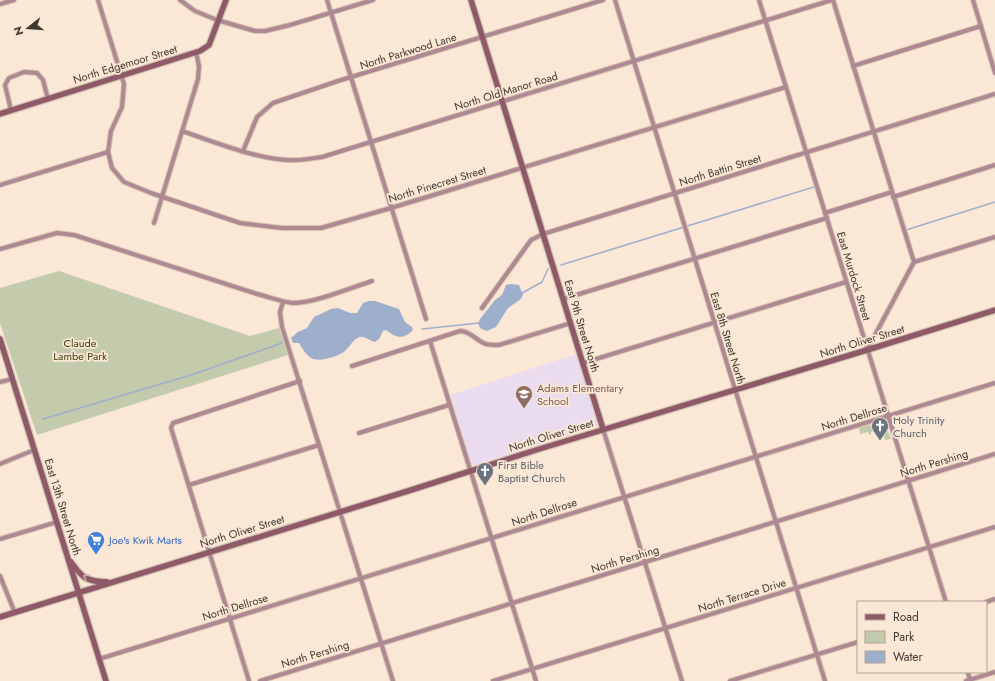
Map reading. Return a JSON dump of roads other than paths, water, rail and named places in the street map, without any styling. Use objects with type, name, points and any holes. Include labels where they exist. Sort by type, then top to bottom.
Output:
[{"type":"main road","name":"North Edgemoor Street","points":[[0,114],[196,52],[208,45],[226,0]]},
{"type":"main road","name":"East 9th Street North","points":[[471,0],[604,429]]},
{"type":"main road","name":"North Oliver Street","points":[[0,617],[604,429],[995,310]]},
{"type":"main road","name":"East 13th Street North","points":[[0,339],[106,681]]},
{"type":"main road","points":[[68,558],[84,578],[111,583]]},
{"type":"street","points":[[0,4],[14,0]]},
{"type":"street","points":[[0,185],[108,152],[111,131],[122,107],[124,84],[98,0]]},
{"type":"street","points":[[180,0],[195,11],[217,20],[255,31],[265,31],[290,26],[373,0]]},
{"type":"street","points":[[327,0],[426,319]]},
{"type":"street","name":"North Parkwood Lane","points":[[243,151],[257,117],[273,103],[351,77],[483,38],[603,0]]},
{"type":"street","name":"East 8th Street North","points":[[615,0],[825,681]]},
{"type":"street","name":"East Murdock Street","points":[[759,0],[946,601]]},
{"type":"street","points":[[833,0],[914,262]]},
{"type":"street","name":"North Old Manor Road","points":[[182,131],[243,151],[271,158],[297,160],[322,157],[833,0]]},
{"type":"street","points":[[973,0],[995,73]]},
{"type":"street","points":[[853,66],[981,26]]},
{"type":"street","points":[[154,223],[198,78],[199,66],[196,52]]},
{"type":"street","points":[[11,110],[5,85],[9,78],[24,72],[37,72],[43,80],[48,98]]},
{"type":"street","name":"North Pinecrest Street","points":[[108,152],[112,168],[124,182],[162,197],[240,223],[282,228],[321,228],[392,208],[786,87]]},
{"type":"street","name":"North Battin Street","points":[[482,308],[531,240],[543,234],[995,94]]},
{"type":"street","points":[[825,213],[995,165]]},
{"type":"street","points":[[563,299],[827,218]]},
{"type":"street","points":[[0,249],[57,233],[74,235],[283,302],[294,303],[306,302],[372,281]]},
{"type":"street","points":[[867,350],[914,262],[995,237]]},
{"type":"street","points":[[583,363],[846,282]]},
{"type":"street","points":[[283,302],[280,312],[280,319],[393,681]]},
{"type":"street","points":[[352,366],[460,331],[465,331],[487,345],[499,344],[571,323]]},
{"type":"street","points":[[430,341],[536,681]]},
{"type":"street","points":[[0,382],[12,379]]},
{"type":"street","points":[[249,681],[171,428],[173,423],[300,381]]},
{"type":"street","name":"North Dellrose","points":[[99,659],[361,577],[995,383]]},
{"type":"street","points":[[359,433],[450,405]]},
{"type":"street","name":"East 9th Street North","points":[[604,429],[682,681]]},
{"type":"street","points":[[189,485],[320,445]]},
{"type":"street","points":[[0,464],[34,450]]},
{"type":"street","name":"North Pershing","points":[[260,681],[995,454]]},
{"type":"street","points":[[0,539],[57,522]]},
{"type":"street","name":"North Terrace Drive","points":[[493,681],[995,527]]},
{"type":"street","points":[[0,576],[15,613]]},
{"type":"street","points":[[730,681],[857,642]]},
{"type":"street","points":[[969,681],[995,672]]},
{"type":"water","points":[[506,285],[519,285],[523,295],[521,299],[508,308],[496,327],[487,331],[481,329],[478,324],[480,319],[495,300],[502,295]]},
{"type":"water","points":[[375,301],[399,309],[405,322],[412,327],[413,330],[403,337],[400,337],[393,335],[386,330],[383,331],[379,339],[375,342],[364,337],[360,337],[343,352],[335,356],[319,360],[311,358],[299,343],[293,343],[291,338],[298,332],[307,328],[314,317],[331,309],[338,308],[350,313],[357,313],[363,303]]},
{"type":"waterway","points":[[561,265],[817,186]]},
{"type":"waterway","points":[[906,230],[995,202]]},
{"type":"waterway","points":[[522,293],[542,282],[548,269]]},
{"type":"waterway","points":[[422,329],[479,323]]},
{"type":"waterway","points":[[43,419],[191,375],[282,343]]},
{"type":"place","name":"Adams Elementary School","points":[[524,409]]},
{"type":"place","name":"Holy Trinity Church","points":[[880,441]]},
{"type":"place","name":"First Bible Baptist Church","points":[[485,486]]},
{"type":"place","name":"Joe's Kwik Marts","points":[[96,555]]},
{"type":"park label","name":"Claude Lambe Park","points":[[80,349]]}]
